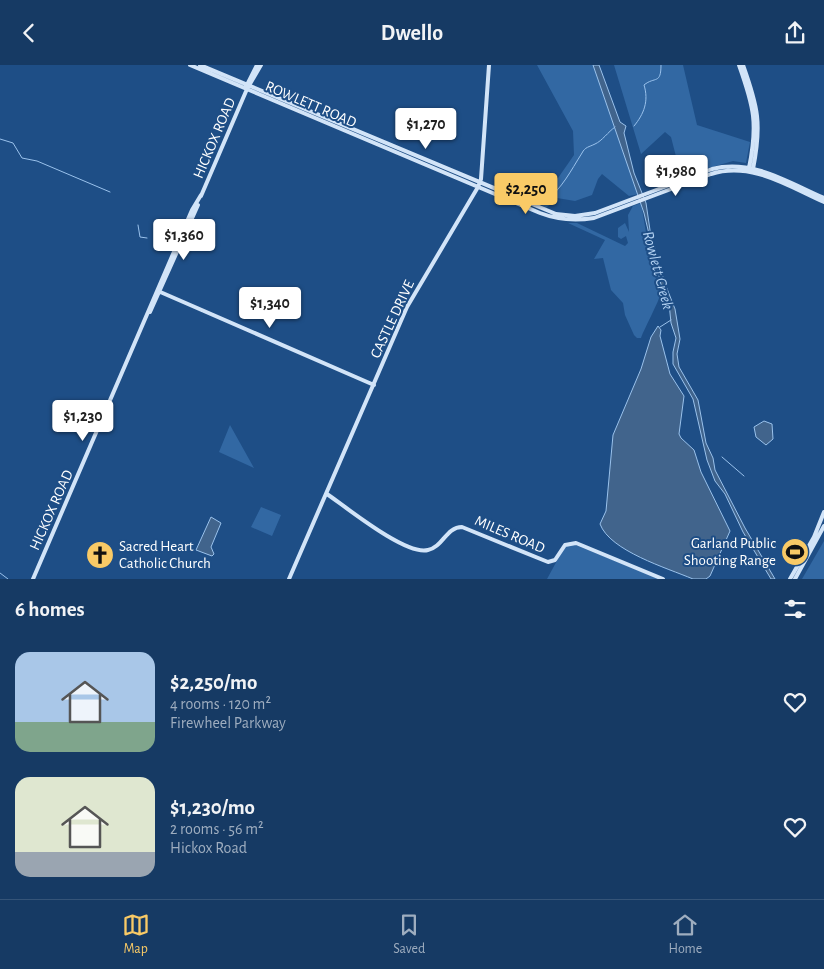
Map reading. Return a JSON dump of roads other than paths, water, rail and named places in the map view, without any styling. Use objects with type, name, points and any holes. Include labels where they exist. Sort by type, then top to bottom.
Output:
[{"type":"street","name":"ROWLETT ROAD","points":[[190,65],[247,86]]},
{"type":"street","name":"ROWLETT ROAD","points":[[200,65],[479,185]]},
{"type":"street","name":"CASTLE DRIVE","points":[[289,579],[407,307],[479,185],[489,65]]},
{"type":"street","points":[[739,65],[755,118],[755,138],[751,169]]},
{"type":"street","points":[[743,65],[758,116],[759,131],[751,169]]},
{"type":"street","name":"HICKOX ROAD","points":[[33,579],[247,86],[258,67]]},
{"type":"street","points":[[479,185],[553,218],[576,220],[594,218],[719,169],[751,169],[824,198]]},
{"type":"street","points":[[751,169],[824,202]]},
{"type":"street","points":[[479,185],[556,214],[575,216],[626,204]]},
{"type":"street","name":"HICKOX ROAD","points":[[177,250],[184,230],[201,195]]},
{"type":"street","points":[[516,203],[531,205]]},
{"type":"street","points":[[159,291],[374,385]]},
{"type":"street","name":"MILES ROAD","points":[[327,494],[383,534],[420,550],[431,549],[452,530],[462,527],[548,562],[555,559],[565,545],[576,543],[663,579]]},
{"type":"street","points":[[790,579],[814,537],[824,512]]},
{"type":"street","points":[[795,579],[824,526]]},
{"type":"water","name":"Rowlett Creek","points":[[593,65],[599,65],[620,122],[626,126],[624,133],[634,173],[646,203],[650,230],[664,281],[675,309],[680,339],[677,354],[679,367],[698,400],[706,443],[713,458],[715,470],[745,528],[775,579],[771,579],[743,532],[725,494],[715,481],[707,460],[693,399],[673,364],[676,338],[671,323],[669,303],[664,297],[644,213]]},
{"type":"water","points":[[658,326],[661,330],[660,336],[670,374],[684,396],[679,434],[694,450],[701,472],[730,531],[710,576],[706,579],[693,579],[655,564],[627,550],[606,534],[600,524],[606,511],[613,435],[641,369],[651,337]]},
{"type":"water","points":[[764,421],[772,424],[773,439],[766,445],[756,437],[754,427]]},
{"type":"water","points":[[211,517],[221,523],[211,547],[214,554],[212,556],[196,550]]},
{"type":"waterway","points":[[634,126],[645,107],[644,85],[659,78],[661,65]]},
{"type":"waterway","points":[[545,202],[570,173],[584,149],[600,141],[615,127]]},
{"type":"waterway","points":[[0,139],[13,143],[22,158],[37,161],[110,192]]},
{"type":"waterway","points":[[138,225],[140,237],[147,238]]},
{"type":"waterway","points":[[660,327],[671,320]]},
{"type":"waterway","points":[[722,457],[744,476]]},
{"type":"waterway","points":[[0,573],[8,579]]},
{"type":"place","name":"Garland Public Shooting Range","points":[[795,552]]},
{"type":"place","name":"Sacred Heart Catholic Church","points":[[100,555]]}]
